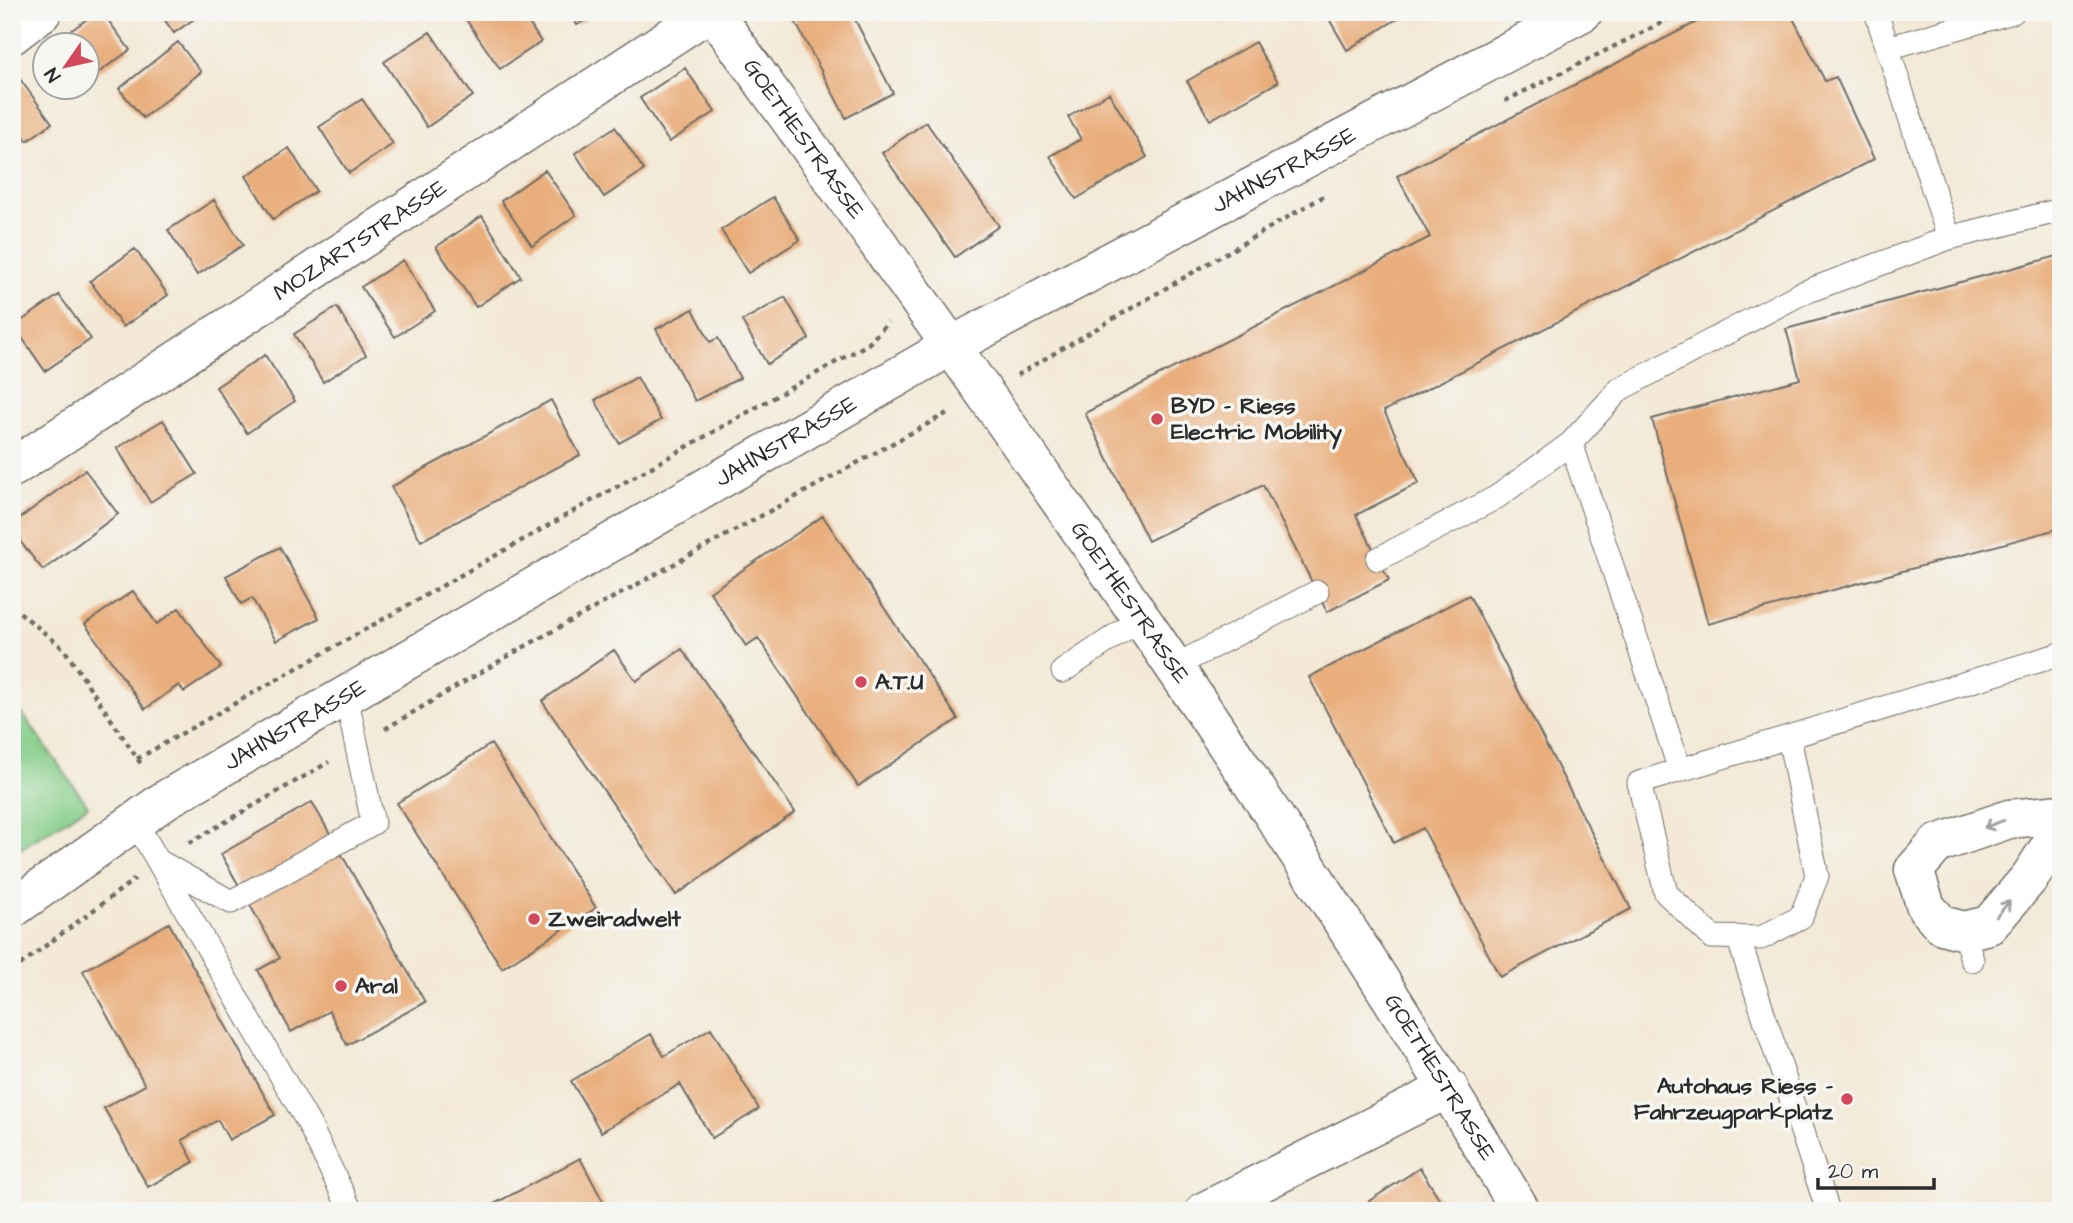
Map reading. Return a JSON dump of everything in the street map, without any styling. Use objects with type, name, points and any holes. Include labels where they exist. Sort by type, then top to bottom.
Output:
[{"type":"street","name":"GOETHESTRASSE","points":[[711,12],[914,293],[1175,666],[1449,1088],[1521,1211]]},
{"type":"street","name":"MOZARTSTRASSE","points":[[12,468],[711,12]]},
{"type":"street","name":"JAHNSTRASSE","points":[[12,909],[150,811],[951,346],[1583,12]]},
{"type":"street","points":[[2061,814],[2009,819],[1937,845],[1914,870],[1926,907],[1942,925],[1968,945],[1990,925],[2030,877],[2061,830]]},
{"type":"street","points":[[1205,1211],[1449,1088]]},
{"type":"lane","points":[[1876,12],[1949,238]]},
{"type":"lane","points":[[1888,48],[2013,12]]},
{"type":"lane","points":[[1378,559],[1497,496],[1571,443],[1620,389],[1800,294],[1949,238],[2061,210]]},
{"type":"lane","points":[[1571,443],[1680,770]]},
{"type":"lane","points":[[1175,666],[1317,592]]},
{"type":"lane","points":[[1063,671],[1140,619]]},
{"type":"lane","points":[[1788,737],[1817,876],[1801,917],[1761,938],[1712,937],[1666,893],[1639,783],[1680,770],[1788,737],[2061,654]]},
{"type":"lane","points":[[158,861],[231,902],[373,823],[346,695]]},
{"type":"lane","points":[[150,811],[158,861],[309,1124],[351,1211]]},
{"type":"lane","points":[[1738,937],[1828,1211]]},
{"type":"path","points":[[1498,104],[1683,12]]},
{"type":"path","points":[[12,971],[158,861],[513,653],[983,394],[1327,195]]},
{"type":"path","points":[[137,759],[868,344],[914,293]]},
{"type":"path","points":[[12,606],[64,649],[137,759],[150,811]]},
{"type":"green space","points":[[12,699],[88,806],[12,854]]},
{"type":"building","points":[[97,12],[102,12],[130,50],[102,70],[102,32],[69,32]]},
{"type":"building","points":[[159,12],[204,12],[174,33]]},
{"type":"building","points":[[480,12],[522,12],[541,42],[500,69],[467,21]]},
{"type":"building","points":[[569,12],[598,12],[577,25]]},
{"type":"building","points":[[790,12],[851,12],[893,93],[846,118]]},
{"type":"building","points":[[1325,12],[1408,12],[1347,50]]},
{"type":"building","points":[[1716,12],[1790,12],[1825,81],[1836,77],[1874,159],[1384,411],[1419,483],[1356,515],[1389,580],[1327,612],[1263,485],[1148,541],[1085,413],[1430,237],[1397,176]]},
{"type":"building","points":[[430,32],[473,96],[427,127],[384,62]]},
{"type":"building","points":[[178,42],[201,72],[143,118],[119,89]]},
{"type":"building","points":[[1255,42],[1278,82],[1210,120],[1187,81]]},
{"type":"building","points":[[685,68],[715,112],[669,142],[640,98]]},
{"type":"building","points":[[17,75],[32,96],[32,102],[37,102],[52,123],[27,141],[23,134],[12,141],[12,78]]},
{"type":"building","points":[[1109,93],[1147,157],[1076,199],[1050,156],[1081,139],[1068,117]]},
{"type":"building","points":[[362,99],[393,144],[349,173],[319,127]]},
{"type":"building","points":[[926,122],[999,226],[955,257],[882,153]]},
{"type":"building","points":[[615,127],[644,170],[604,197],[575,153]]},
{"type":"building","points":[[289,148],[316,191],[273,219],[246,176]]},
{"type":"building","points":[[545,170],[576,215],[532,246],[501,201]]},
{"type":"building","points":[[773,197],[800,240],[748,273],[721,230]]},
{"type":"building","points":[[214,200],[243,245],[197,275],[168,230]]},
{"type":"building","points":[[482,216],[521,277],[476,307],[436,247]]},
{"type":"building","points":[[135,249],[168,295],[123,327],[90,281]]},
{"type":"building","points":[[2061,255],[2061,528],[1708,624],[1652,419],[1800,379],[1786,329]]},
{"type":"building","points":[[403,260],[435,311],[395,337],[361,287]]},
{"type":"building","points":[[59,295],[91,339],[45,371],[14,326]]},
{"type":"building","points":[[785,297],[809,339],[767,364],[742,321]]},
{"type":"building","points":[[337,307],[366,355],[323,382],[294,334]]},
{"type":"building","points":[[693,309],[710,342],[718,338],[740,378],[695,401],[656,329]]},
{"type":"building","points":[[265,355],[295,401],[247,433],[216,387]]},
{"type":"building","points":[[637,377],[661,420],[619,443],[595,400]]},
{"type":"building","points":[[551,400],[580,455],[421,541],[391,487]]},
{"type":"building","points":[[163,420],[197,474],[150,502],[117,448]]},
{"type":"building","points":[[85,470],[118,514],[43,570],[12,531],[12,524]]},
{"type":"building","name":"A.T.U","points":[[823,516],[958,719],[858,786],[758,638],[746,646],[710,592]]},
{"type":"building","points":[[280,547],[319,618],[276,641],[252,598],[241,604],[226,576]]},
{"type":"building","points":[[133,591],[157,624],[179,608],[221,667],[184,692],[179,685],[145,709],[85,624]]},
{"type":"building","points":[[1469,595],[1631,909],[1500,977],[1423,828],[1394,843],[1309,677]]},
{"type":"building","points":[[682,649],[795,812],[676,895],[542,701],[614,650],[636,681]]},
{"type":"building","points":[[491,744],[596,908],[502,968],[397,803]]},
{"type":"building","points":[[312,802],[425,1002],[347,1045],[329,1011],[291,1032],[258,970],[280,958],[221,854]]},
{"type":"building","points":[[169,923],[275,1115],[229,1140],[218,1120],[182,1140],[194,1162],[148,1187],[104,1108],[145,1085],[83,971]]},
{"type":"building","points":[[711,1028],[759,1109],[712,1138],[680,1084],[601,1132],[571,1081],[651,1034],[664,1056]]},
{"type":"building","points":[[580,1158],[608,1211],[481,1211]]},
{"type":"building","points":[[1420,1168],[1447,1211],[1375,1211],[1369,1201]]},
{"type":"place","name":"BYD - Riess Electric Mobility","points":[[1157,419]]},
{"type":"place","name":"A.T.U","points":[[861,682]]},
{"type":"place","name":"Zweiradwelt","points":[[534,919]]},
{"type":"place","name":"Aral","points":[[341,986]]},
{"type":"place","name":"Autohaus Riess - Fahrzeugparkplatz","points":[[1847,1099]]}]
